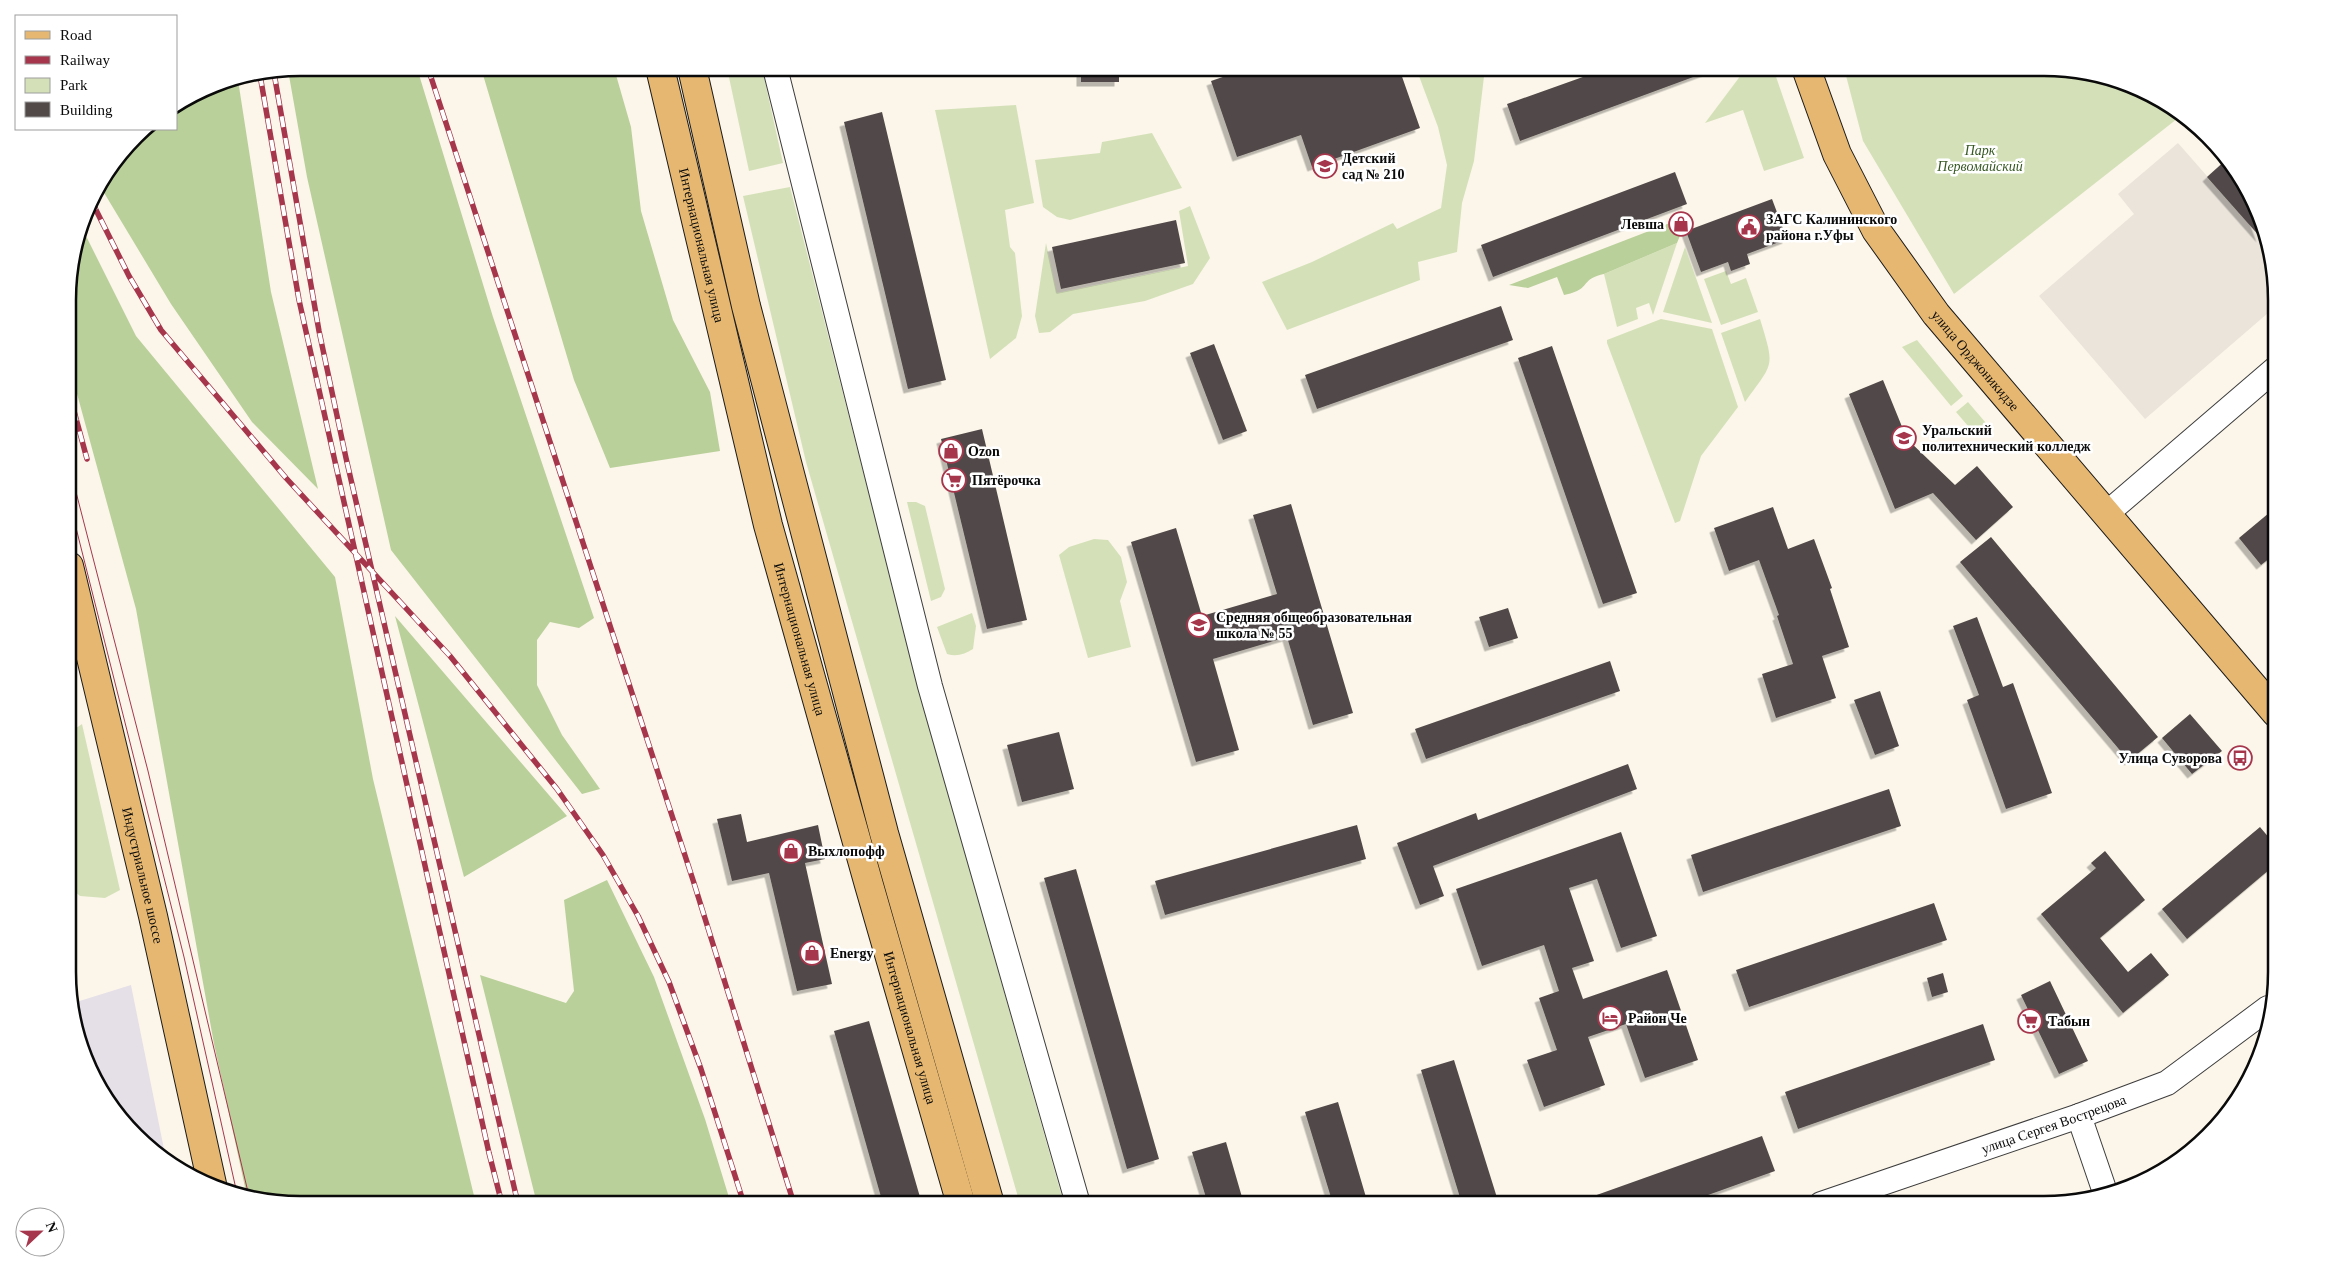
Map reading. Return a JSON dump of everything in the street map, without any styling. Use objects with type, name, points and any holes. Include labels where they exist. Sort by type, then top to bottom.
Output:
[{"type":"main road","name":"Интернациональная улица","points":[[662,76],[768,525],[868,885],[959,1196]]},
{"type":"main road","name":"Интернациональная улица","points":[[694,76],[746,306],[884,833],[988,1196]]},
{"type":"main road","name":"улица Орджоникидзе","points":[[1809,76],[1837,154],[1876,230],[1936,314],[2268,704]]},
{"type":"main road","name":"Индустриальное шоссе","points":[[76,595],[153,916],[211,1177]]},
{"type":"street","points":[[777,76],[930,686],[1076,1196]]},
{"type":"street","points":[[2106,514],[2268,375]]},
{"type":"street","name":"улица Сергея Вострецова","points":[[1844,1196],[2079,1116],[2167,1083],[2264,1011]]},
{"type":"street","points":[[2079,1116],[2103,1188]]},
{"type":"shaded area","points":[[2178,143],[2258,234],[2266,271],[2268,313],[2145,419],[2039,296],[2134,214],[2118,194]]},
{"type":"shaded area","points":[[131,985],[164,1149],[132,1119],[106,1084],[88,1044],[78,1001]]},
{"type":"green space","points":[[419,76],[493,317],[594,618],[579,628],[550,622],[537,640],[537,685],[562,735],[600,789],[582,794],[391,550],[307,177],[289,77]]},
{"type":"green space","points":[[483,76],[616,76],[631,127],[641,211],[673,320],[710,392],[720,451],[610,468],[574,380]]},
{"type":"green space","points":[[729,76],[764,76],[783,163],[749,171]]},
{"type":"green space","points":[[1419,76],[1484,76],[1474,161],[1462,203],[1457,252],[1418,262],[1420,280],[1287,330],[1262,282],[1312,262],[1393,223],[1397,229],[1441,208],[1447,165],[1438,127]]},
{"type":"green space","points":[[1740,76],[1776,76],[1804,158],[1764,171],[1743,110],[1705,123]]},
{"type":"green space","name":"Парк Первомайский","points":[[1846,76],[2044,76],[2073,78],[2102,84],[2130,93],[2156,106],[2176,120],[1954,294],[1863,141]]},
{"type":"green space","points":[[239,85],[271,292],[318,489],[252,422],[171,304],[104,192],[132,153],[155,130],[178,130],[178,113],[214,93]]},
{"type":"green space","points":[[1016,105],[1034,203],[1005,210],[1010,247],[1015,253],[1022,316],[1016,338],[990,359],[935,110]]},
{"type":"green space","points":[[1152,133],[1182,188],[1070,220],[1057,217],[1043,207],[1035,160],[1100,153],[1102,142]]},
{"type":"green space","points":[[790,187],[924,709],[1062,1196],[1018,1196],[806,462],[743,196]]},
{"type":"green space","points":[[1190,206],[1210,258],[1193,284],[1145,301],[1073,314],[1050,332],[1039,333],[1035,316],[1046,243],[1057,293],[1188,266],[1179,211]]},
{"type":"green space","points":[[1688,216],[1677,243],[1593,278],[1574,292],[1564,295],[1557,277],[1528,288],[1509,285]]},
{"type":"green space","points":[[86,236],[136,336],[335,577],[373,779],[474,1196],[300,1196],[271,1194],[245,1189],[214,1044],[136,609],[76,390],[76,300],[78,271]]},
{"type":"green space","points":[[1677,243],[1653,315],[1649,303],[1636,308],[1638,319],[1617,327],[1604,274]]},
{"type":"green space","points":[[1685,247],[1712,323],[1663,312]]},
{"type":"green space","points":[[1726,271],[1731,284],[1746,278],[1758,312],[1721,325],[1704,279]]},
{"type":"green space","points":[[1661,319],[1712,329],[1738,407],[1701,456],[1680,521],[1675,523],[1607,343],[1607,340]]},
{"type":"green space","points":[[1760,319],[1768,347],[1769,364],[1762,379],[1745,402],[1721,333]]},
{"type":"green space","points":[[1917,340],[1963,396],[1951,406],[1902,347]]},
{"type":"green space","points":[[1968,402],[1986,423],[1974,433],[1956,412]]},
{"type":"green space","points":[[907,502],[916,502],[925,506],[945,589],[941,597],[931,601]]},
{"type":"green space","points":[[1094,539],[1108,540],[1121,557],[1127,582],[1120,601],[1131,647],[1088,658],[1059,555],[1069,547]]},
{"type":"green space","points":[[972,613],[976,626],[973,649],[961,654],[947,654],[937,627]]},
{"type":"green space","points":[[395,616],[567,816],[464,877]]},
{"type":"green space","points":[[82,724],[120,890],[105,898],[80,896],[76,893],[76,728]]},
{"type":"green space","points":[[607,880],[654,977],[705,1119],[729,1196],[535,1196],[480,975],[566,1003],[574,991],[564,900]]},
{"type":"building","points":[[1081,76],[1119,76],[1119,82],[1081,82]]},
{"type":"building","points":[[1226,76],[1402,76],[1420,128],[1312,167],[1301,135],[1237,157],[1211,81]]},
{"type":"building","points":[[1586,76],[1696,76],[1520,141],[1507,104]]},
{"type":"building","points":[[882,112],[946,380],[908,389],[844,122]]},
{"type":"building","points":[[2221,164],[2245,201],[2258,234],[2207,177]]},
{"type":"building","points":[[1675,172],[1687,204],[1493,277],[1481,245]]},
{"type":"building","points":[[1772,199],[1787,239],[1747,254],[1750,264],[1731,271],[1728,262],[1701,272],[1686,231]]},
{"type":"building","points":[[1176,220],[1185,263],[1061,289],[1052,247]]},
{"type":"building","points":[[1501,306],[1513,340],[1317,409],[1305,375]]},
{"type":"building","points":[[1214,344],[1247,431],[1223,440],[1190,353]]},
{"type":"building","points":[[1552,346],[1637,593],[1603,604],[1518,358]]},
{"type":"building","points":[[1883,380],[1907,439],[1955,485],[1977,466],[2013,507],[1976,540],[1933,493],[1895,509],[1849,394]]},
{"type":"building","points":[[982,429],[1027,620],[987,629],[941,439]]},
{"type":"building","points":[[1291,504],[1353,713],[1313,725],[1287,637],[1213,659],[1239,750],[1196,762],[1131,542],[1176,528],[1202,616],[1277,594],[1253,515]]},
{"type":"building","points":[[1773,507],[1788,549],[1814,539],[1832,588],[1830,589],[1849,647],[1822,656],[1836,698],[1776,718],[1762,674],[1793,664],[1777,616],[1779,615],[1759,560],[1729,571],[1714,528]]},
{"type":"building","points":[[2268,514],[2268,560],[2261,565],[2239,538]]},
{"type":"building","points":[[1991,537],[2158,737],[2129,761],[1960,562]]},
{"type":"building","points":[[1508,608],[1518,638],[1489,647],[1479,617]]},
{"type":"building","points":[[1977,617],[2003,687],[2013,683],[2052,793],[2006,809],[1967,700],[1979,695],[1953,626]]},
{"type":"building","points":[[1610,661],[1620,691],[1426,759],[1415,729]]},
{"type":"building","points":[[1880,691],[1899,746],[1875,755],[1854,700]]},
{"type":"building","points":[[2190,714],[2222,751],[2192,774],[2162,738]]},
{"type":"building","points":[[1059,732],[1074,789],[1022,802],[1007,745]]},
{"type":"building","points":[[1628,764],[1637,789],[1433,866],[1444,896],[1420,905],[1397,843],[1476,813],[1478,820]]},
{"type":"building","points":[[1889,789],[1901,826],[1703,892],[1691,855]]},
{"type":"building","points":[[741,814],[747,842],[818,825],[825,859],[805,863],[832,984],[797,991],[769,873],[732,881],[717,819]]},
{"type":"building","points":[[1357,825],[1366,859],[1165,915],[1155,881]]},
{"type":"building","points":[[2260,827],[2268,836],[2268,871],[2187,939],[2162,909]]},
{"type":"building","points":[[1621,832],[1657,936],[1621,948],[1597,879],[1569,888],[1594,961],[1572,968],[1583,999],[1667,970],[1698,1060],[1645,1078],[1626,1024],[1588,1037],[1605,1085],[1544,1107],[1527,1060],[1557,1050],[1539,998],[1559,991],[1544,945],[1482,966],[1456,889]]},
{"type":"building","points":[[2105,851],[2145,900],[2100,938],[2128,972],[2151,953],[2169,975],[2123,1013],[2041,914],[2096,868],[2091,863]]},
{"type":"building","points":[[1076,869],[1159,1159],[1127,1169],[1044,878]]},
{"type":"building","points":[[1934,903],[1947,940],[1749,1007],[1736,970]]},
{"type":"building","points":[[1943,973],[1948,992],[1932,997],[1927,978]]},
{"type":"building","points":[[2050,981],[2088,1061],[2059,1074],[2021,995]]},
{"type":"building","points":[[869,1021],[920,1196],[881,1196],[834,1031]]},
{"type":"building","points":[[1983,1024],[1995,1060],[1798,1129],[1785,1092]]},
{"type":"building","points":[[1454,1060],[1496,1196],[1460,1196],[1421,1070]]},
{"type":"building","points":[[1338,1102],[1366,1196],[1331,1196],[1305,1112]]},
{"type":"building","points":[[1762,1136],[1775,1171],[1705,1196],[1594,1196]]},
{"type":"building","points":[[1226,1142],[1242,1196],[1206,1196],[1192,1152]]},
{"type":"tram line","points":[[76,492],[148,771],[247,1189]]},
{"type":"tram line","points":[[76,528],[184,957],[235,1186]]},
{"type":"railway","points":[[431,76],[693,880],[792,1196]]},
{"type":"railway","points":[[275,78],[319,331],[346,458],[516,1196]]},
{"type":"railway","points":[[261,80],[299,300],[500,1196]]},
{"type":"railway","points":[[95,209],[129,276],[161,330],[286,478],[450,656],[557,789],[603,855],[638,916],[669,982],[701,1069],[741,1196]]},
{"type":"railway","points":[[76,418],[87,459]]},
{"type":"place","name":"Детский сад № 210","points":[[1325,166]]},
{"type":"place","name":"Левша","points":[[1681,224]]},
{"type":"place","name":"ЗАГС Калининского района г.Уфы","points":[[1749,227]]},
{"type":"place","name":"Уральский политехнический колледж","points":[[1904,438]]},
{"type":"place","name":"Ozon","points":[[951,451]]},
{"type":"place","name":"Пятёрочка","points":[[954,480]]},
{"type":"place","name":"Средняя общеобразовательная школа № 55","points":[[1199,625]]},
{"type":"place","name":"Улица Суворова","points":[[2240,758]]},
{"type":"place","name":"Выхлопофф","points":[[791,851]]},
{"type":"place","name":"Energy","points":[[812,953]]},
{"type":"place","name":"Район Че","points":[[1610,1018]]},
{"type":"place","name":"Табын","points":[[2030,1021]]}]
